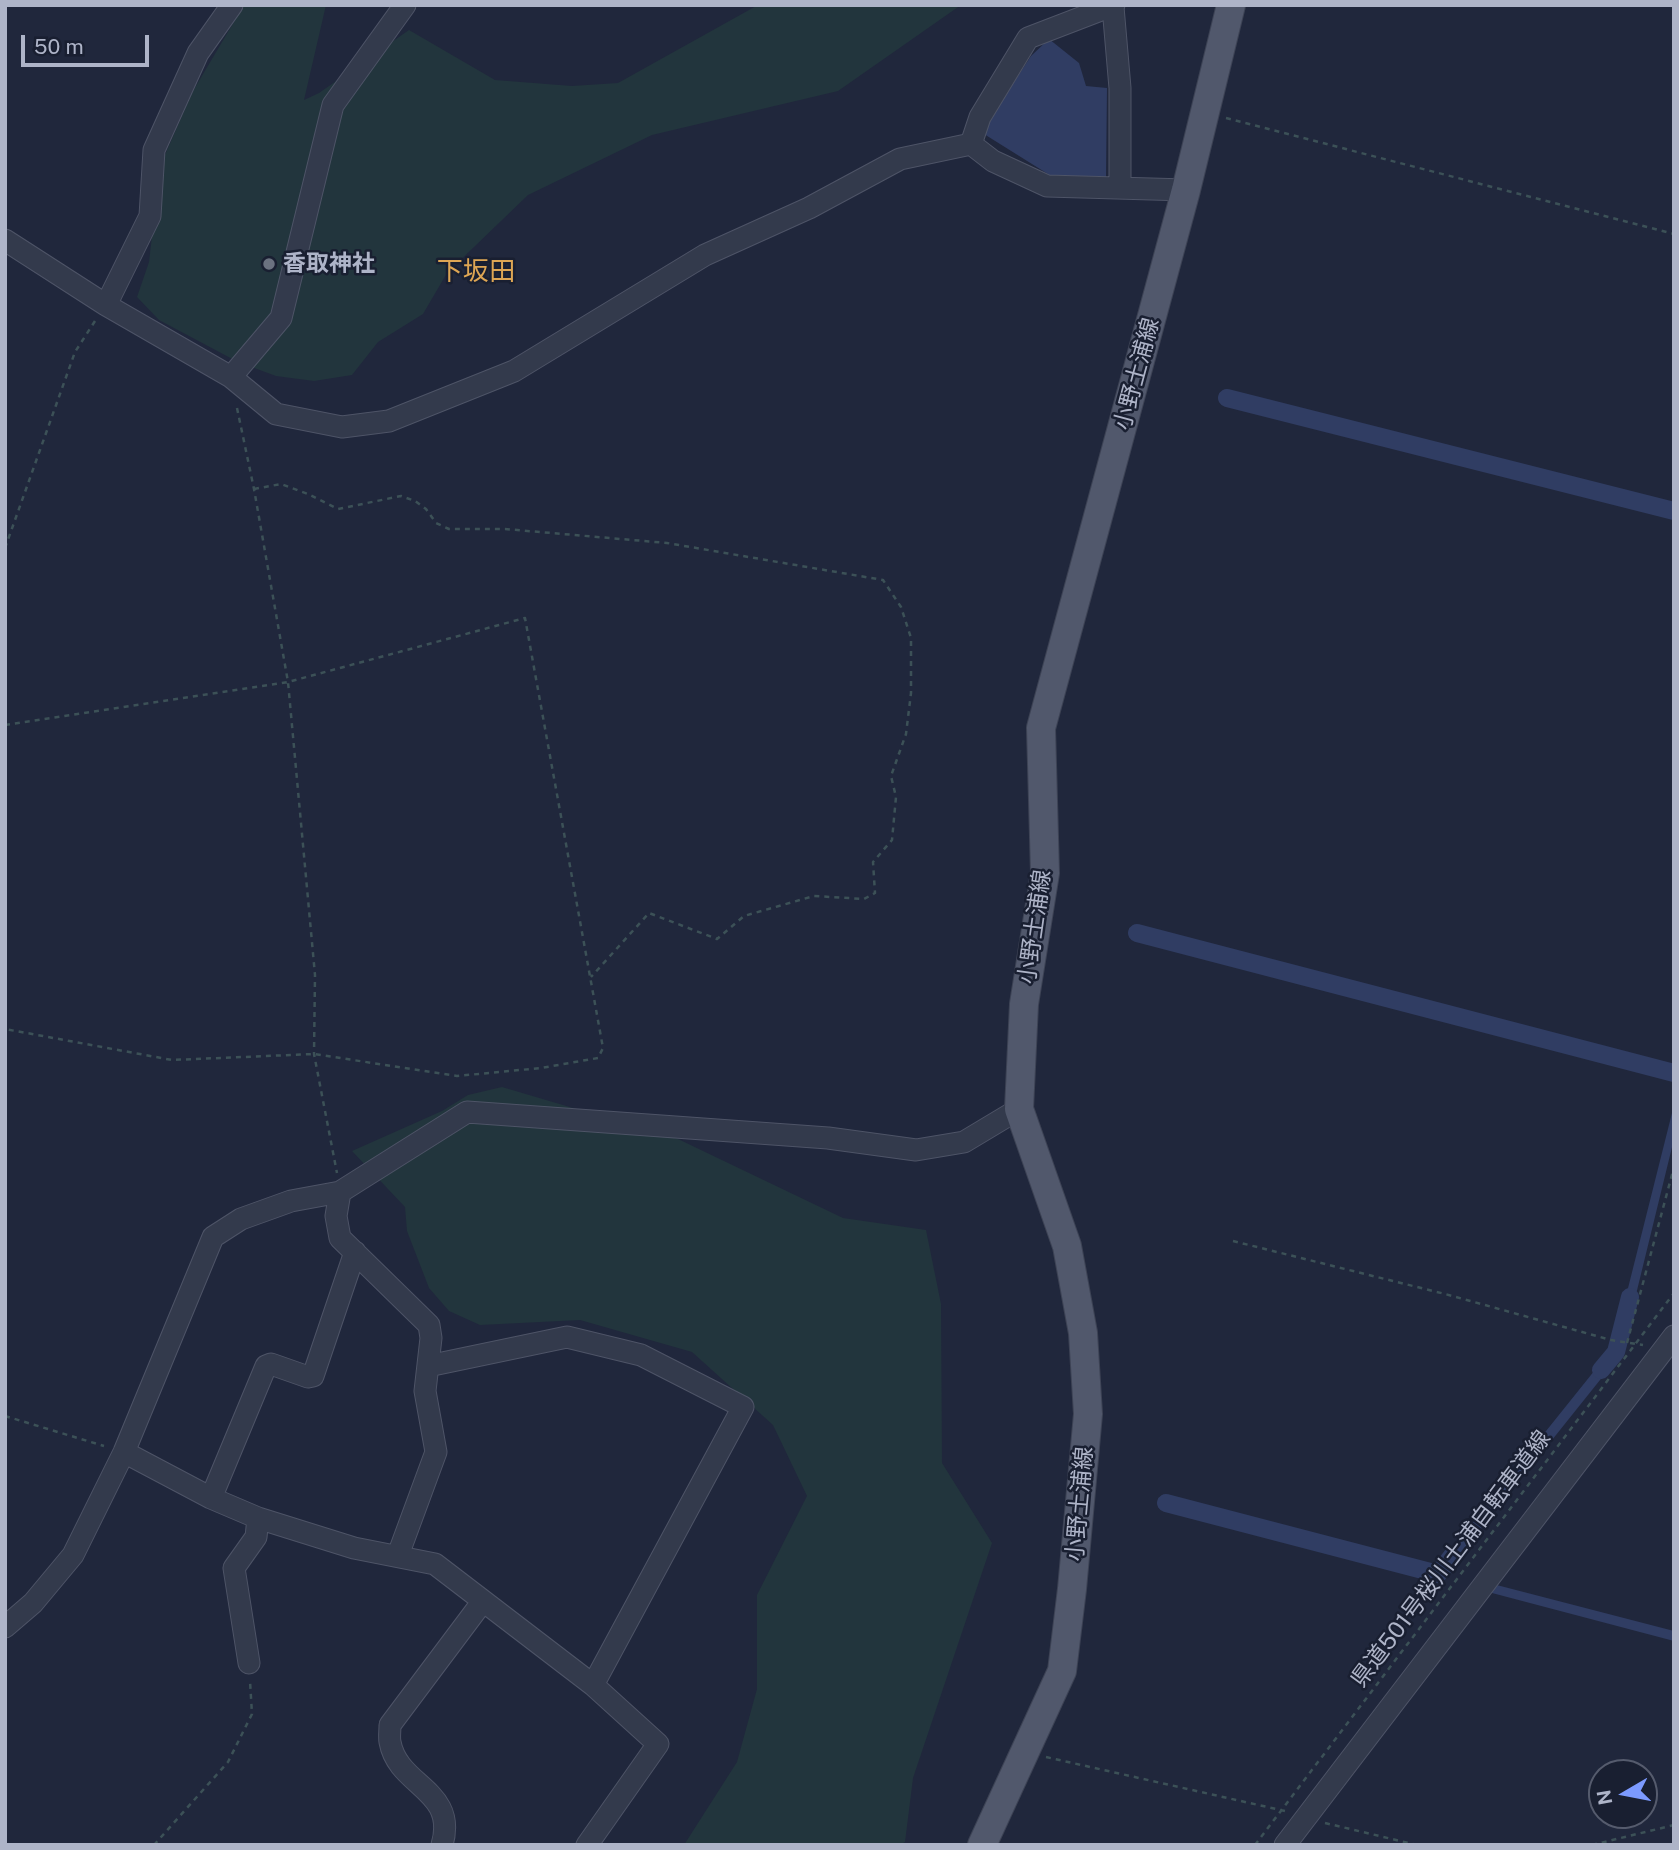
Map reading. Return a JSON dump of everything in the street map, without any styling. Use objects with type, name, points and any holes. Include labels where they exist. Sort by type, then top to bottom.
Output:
[{"type":"main road","name":"小野土浦線","points":[[982,1845],[1062,1671],[1088,1414],[1083,1333],[1067,1246],[1019,1109],[1024,1004],[1045,873],[1041,728],[1186,190],[1231,5]]},
{"type":"street","points":[[106,305],[150,216],[154,150],[198,53],[232,5]]},
{"type":"street","points":[[232,377],[281,318],[333,105],[405,5]]},
{"type":"street","points":[[971,144],[979,117],[1028,38],[1113,6],[1120,88],[1120,188]]},
{"type":"street","points":[[5,240],[106,305],[232,377],[276,414],[342,427],[389,421],[514,371],[705,255],[809,208],[900,159],[971,144]]},
{"type":"street","points":[[971,144],[993,162],[1046,186],[1186,190]]},
{"type":"street","points":[[5,1627],[33,1603],[73,1555],[124,1452],[213,1237],[241,1219],[291,1201],[340,1192],[467,1112],[828,1138],[915,1150],[964,1142],[1019,1109]]},
{"type":"street","points":[[340,1192],[336,1216],[340,1238],[429,1325],[431,1338],[425,1391],[436,1452],[398,1555]]},
{"type":"street","points":[[211,1498],[266,1366],[271,1364],[313,1376],[355,1252]]},
{"type":"street","points":[[428,1366],[567,1336],[641,1355],[743,1407],[593,1685]]},
{"type":"street","points":[[1285,1845],[1674,1336]]},
{"type":"street","points":[[124,1452],[211,1498],[258,1518],[354,1548],[435,1564],[593,1685],[658,1744],[587,1845]]},
{"type":"street","points":[[249,1663],[234,1568],[256,1537],[258,1518]]},
{"type":"street","points":[[442,1845],[446,1823],[440,1805],[399,1765],[390,1743],[390,1726],[483,1601]]},
{"type":"path","points":[[1204,112],[1674,234]]},
{"type":"path","points":[[5,548],[75,352],[106,305]]},
{"type":"path","points":[[232,377],[288,682],[315,975],[314,1054],[340,1192]]},
{"type":"path","points":[[254,489],[281,484],[338,509],[401,496],[415,501],[426,509],[436,523],[449,530],[505,529],[667,543],[883,580],[901,607],[911,638],[911,693],[906,734],[891,776],[896,797],[892,840],[873,862],[875,893],[864,899],[814,896],[744,916],[718,939],[649,913],[592,976]]},
{"type":"path","points":[[5,725],[288,682],[525,618],[603,1048],[598,1058],[541,1068],[457,1076],[314,1054],[172,1060],[5,1029]]},
{"type":"path","points":[[1627,1343],[1674,1167]]},
{"type":"path","points":[[1233,1241],[1634,1344]]},
{"type":"path","name":"県道501号桜川土浦自転車道線","points":[[1255,1845],[1674,1293]]},
{"type":"path","points":[[5,1416],[124,1452]]},
{"type":"path","points":[[154,1845],[228,1762],[252,1714],[249,1663]]},
{"type":"path","points":[[1024,1752],[1279,1810],[1417,1845]]},
{"type":"path","points":[[1592,1845],[1674,1825]]},
{"type":"shaded area","points":[[244,5],[326,5],[304,100],[319,93],[409,30],[495,80],[572,86],[618,83],[758,5],[961,5],[838,91],[652,135],[528,195],[447,273],[423,314],[378,342],[352,375],[314,381],[276,376],[238,362],[159,320],[137,297],[149,262],[160,166],[193,91]]},
{"type":"shaded area","points":[[502,1087],[678,1139],[843,1218],[926,1230],[941,1304],[942,1463],[992,1543],[913,1778],[905,1842],[899,1845],[684,1845],[737,1762],[757,1689],[757,1595],[807,1496],[773,1425],[692,1352],[580,1320],[480,1325],[449,1311],[429,1288],[407,1231],[405,1207],[352,1151],[442,1111],[468,1095]]},
{"type":"water","points":[[1049,39],[1079,63],[1086,86],[1107,88],[1106,177],[1056,179],[984,134],[986,125],[1031,56]]},
{"type":"water","points":[[1674,1105],[1674,1139],[1630,1319],[1621,1316]]},
{"type":"water","points":[[1611,1350],[1620,1355],[1440,1580],[1437,1567]]},
{"type":"water","points":[[1489,1583],[1674,1631],[1674,1641],[1492,1593]]},
{"type":"waterway","points":[[1227,398],[1674,511]]},
{"type":"waterway","points":[[1137,933],[1674,1073]]},
{"type":"waterway","points":[[1601,1370],[1616,1352],[1630,1297]]},
{"type":"waterway","points":[[1166,1503],[1438,1574],[1452,1556]]},
{"type":"place","name":"香取神社","points":[[269,264]]},
{"type":"district","name":"下坂田","points":[[476,272]]}]
